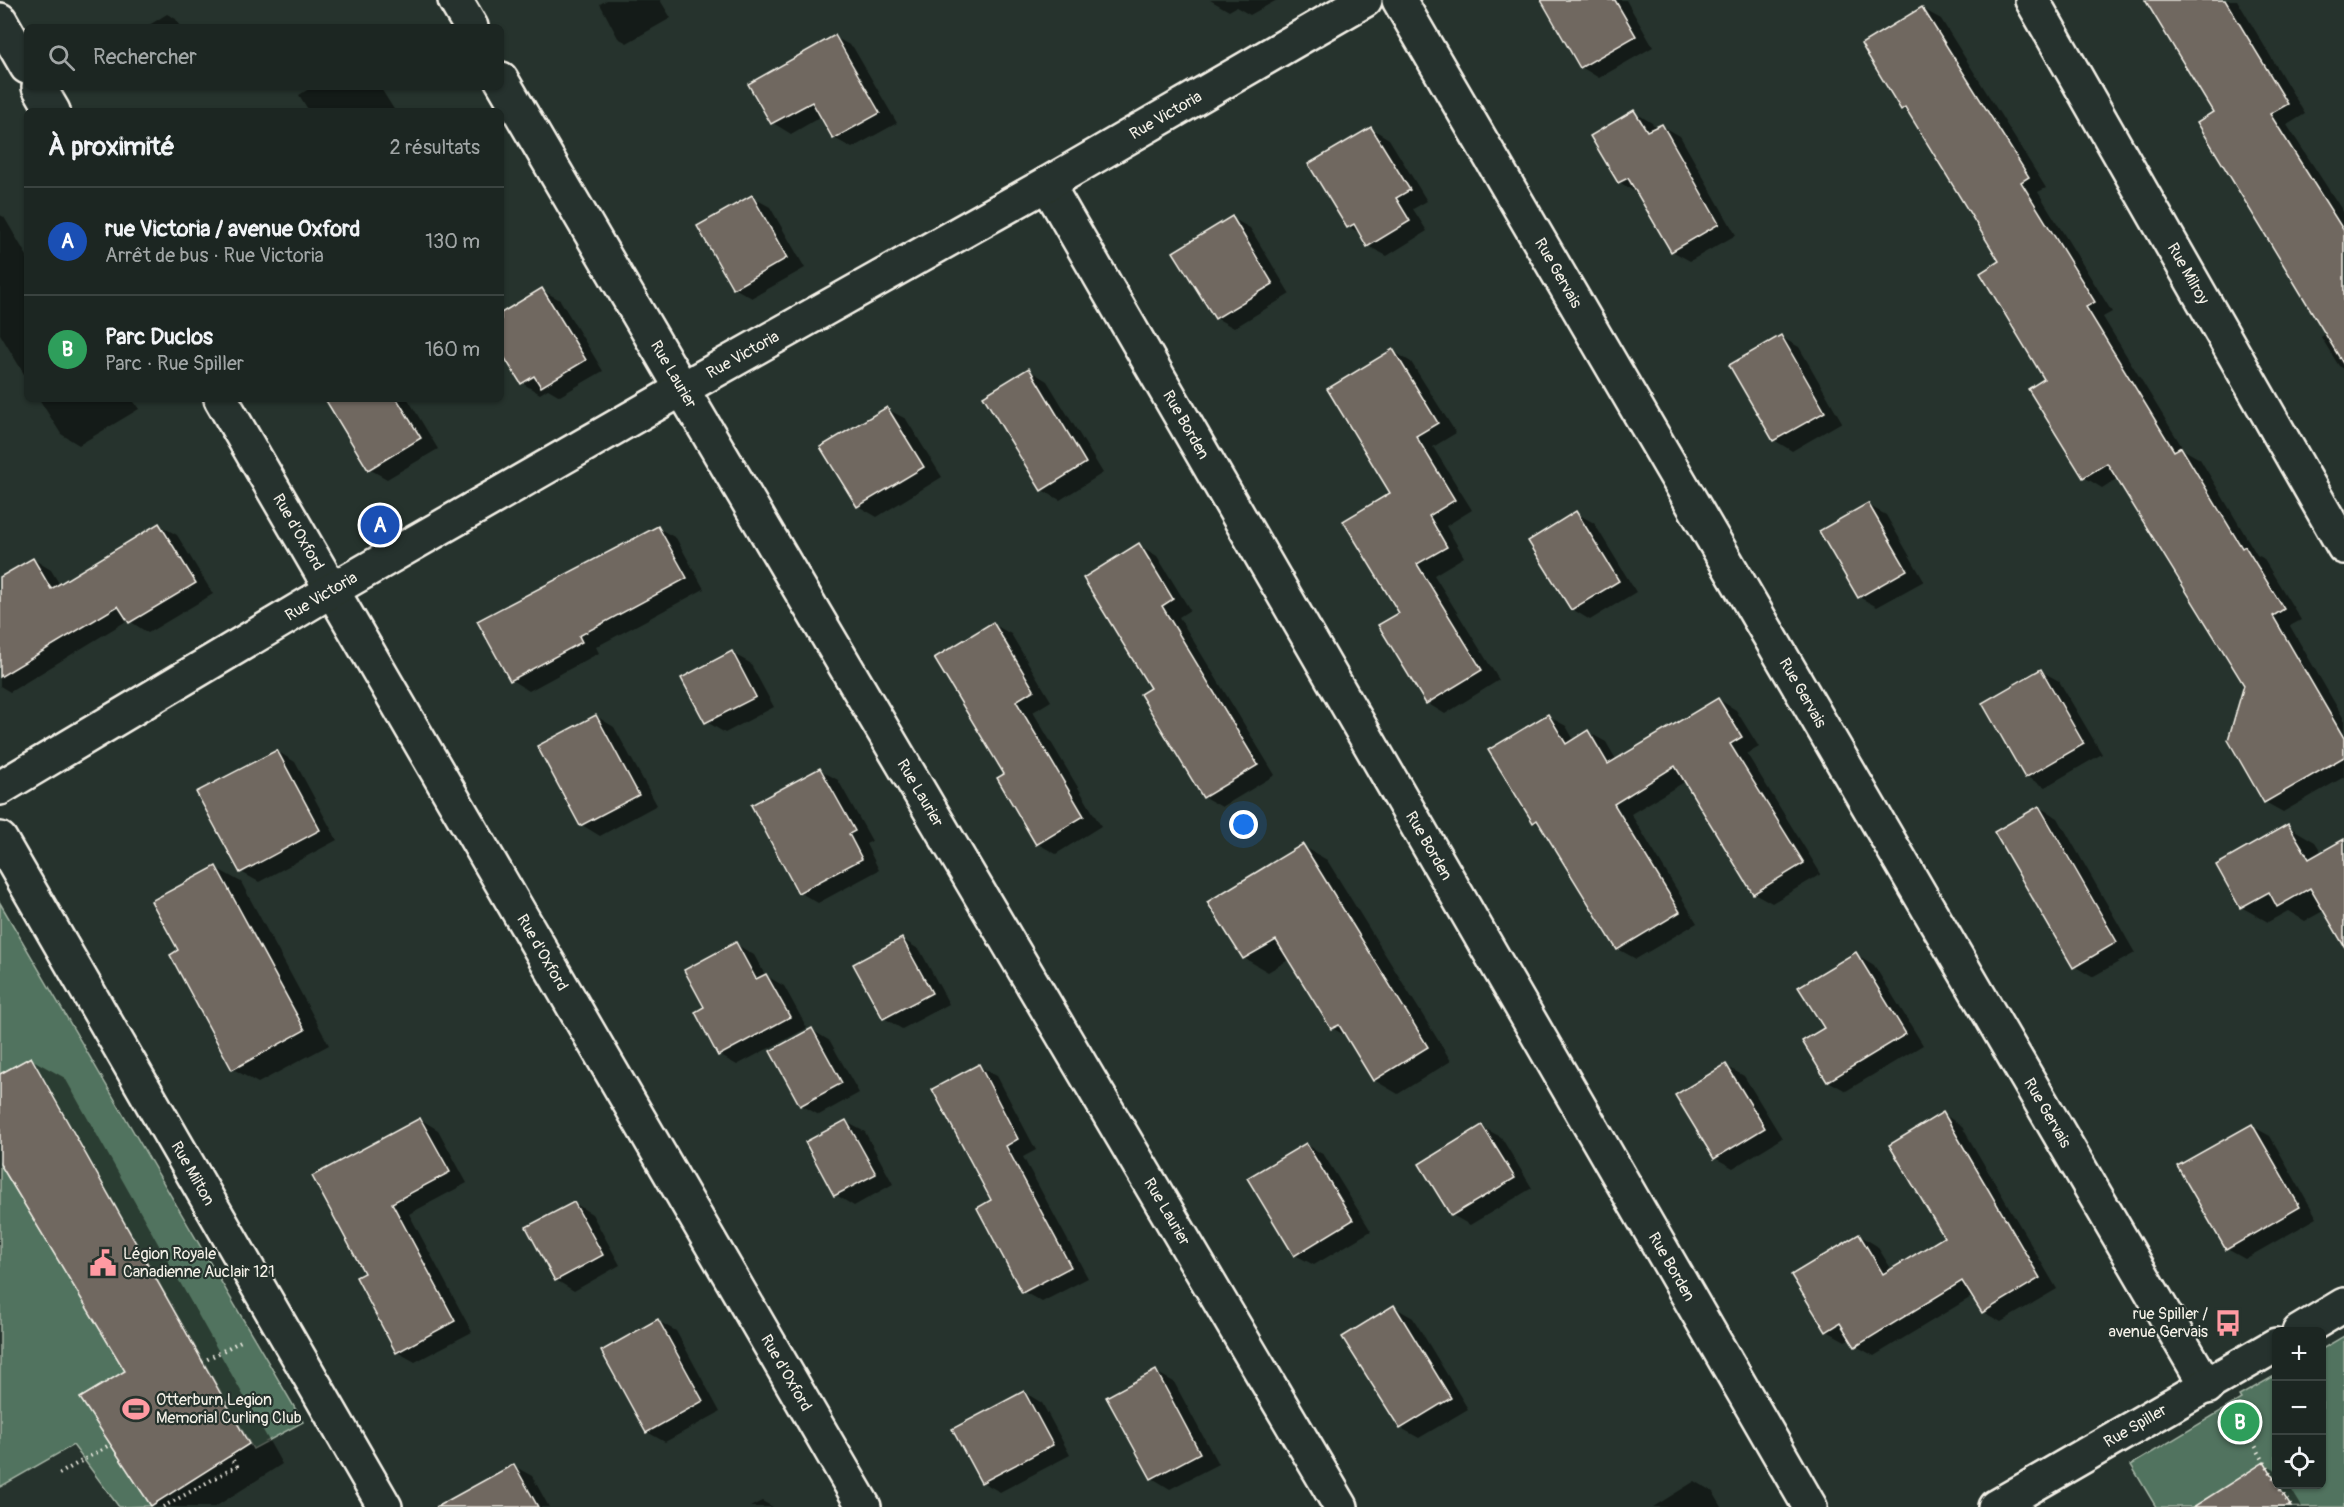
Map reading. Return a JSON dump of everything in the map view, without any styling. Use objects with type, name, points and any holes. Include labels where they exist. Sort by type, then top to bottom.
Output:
[{"type":"street","points":[[455,0],[469,24]]},
{"type":"street","name":"Rue Victoria","points":[[0,788],[332,590],[682,389],[1047,184],[1365,0]]},
{"type":"street","name":"Rue Gervais","points":[[1399,0],[2213,1383]]},
{"type":"street","name":"Rue Milroy","points":[[2032,0],[2344,548]]},
{"type":"street","points":[[0,20],[24,62]]},
{"type":"street","name":"Rue Laurier","points":[[504,84],[1341,1507]]},
{"type":"street","points":[[41,90],[51,108]]},
{"type":"street","name":"Rue Borden","points":[[1047,184],[1810,1507]]},
{"type":"street","name":"Rue d'Oxford","points":[[223,402],[864,1507]]},
{"type":"street","name":"Rue Milton","points":[[0,839],[385,1507]]},
{"type":"street","points":[[2307,1327],[2344,1305]]},
{"type":"street","name":"Rue Spiller","points":[[1995,1507],[2272,1348]]},
{"type":"path","points":[[2213,1383],[2272,1476]]},
{"type":"path","points":[[60,1474],[111,1444]]},
{"type":"path","points":[[163,1507],[237,1466],[230,1456]]},
{"type":"path","points":[[2280,1489],[2291,1507]]},
{"type":"green space","points":[[0,903],[303,1422],[253,1449],[31,1057],[0,1074]]},
{"type":"green space","points":[[0,1164],[125,1371],[80,1398],[151,1506],[119,1507],[73,1445],[0,1487]]},
{"type":"green space","points":[[2344,1336],[2344,1507],[2156,1507],[2131,1465],[2241,1399],[2239,1396],[2272,1377],[2272,1489],[2326,1489],[2326,1347]]},
{"type":"building","points":[[1541,0],[1615,0],[1636,36],[1580,68]]},
{"type":"building","points":[[2145,0],[2225,0],[2288,104],[2270,114],[2344,231],[2344,365],[2197,122],[2213,112]]},
{"type":"building","points":[[1922,7],[2029,177],[2021,182],[2095,302],[2086,307],[2174,451],[2181,447],[2242,548],[2245,546],[2284,609],[2273,616],[2344,738],[2344,757],[2264,803],[2228,740],[2244,685],[2107,463],[2083,478],[2028,389],[2044,379],[1980,273],[1999,261],[1905,107],[1901,110],[1861,44]]},
{"type":"building","points":[[835,35],[880,113],[833,139],[812,102],[771,124],[748,84]]},
{"type":"building","points":[[1634,110],[1647,131],[1662,124],[1719,224],[1671,252],[1628,178],[1618,183],[1590,136]]},
{"type":"building","points":[[1371,127],[1410,190],[1396,198],[1410,221],[1367,247],[1354,224],[1347,228],[1308,164]]},
{"type":"building","points":[[752,195],[787,258],[733,289],[697,226]]},
{"type":"building","points":[[1232,216],[1273,284],[1215,319],[1173,252]]},
{"type":"building","points":[[542,288],[586,360],[541,387],[534,376],[521,384],[504,357],[504,311]]},
{"type":"building","points":[[1781,335],[1825,412],[1773,441],[1729,365]]},
{"type":"building","points":[[1393,349],[1438,423],[1416,436],[1455,500],[1429,516],[1447,547],[1417,564],[1482,670],[1426,704],[1378,625],[1399,613],[1343,521],[1390,493],[1327,389]]},
{"type":"building","points":[[1029,368],[1086,463],[1041,491],[983,396]]},
{"type":"building","points":[[327,402],[399,402],[421,438],[368,470]]},
{"type":"building","points":[[887,407],[924,467],[857,507],[820,447]]},
{"type":"building","points":[[1868,503],[1907,570],[1858,598],[1819,531]]},
{"type":"building","points":[[1576,511],[1619,581],[1571,610],[1528,541]]},
{"type":"building","points":[[159,523],[196,583],[129,623],[118,606],[0,677],[0,577],[33,558],[51,589]]},
{"type":"building","points":[[658,526],[687,578],[579,636],[582,642],[510,681],[477,621]]},
{"type":"building","points":[[1139,543],[1173,599],[1162,606],[1258,765],[1203,798],[1140,694],[1150,688],[1083,578]]},
{"type":"building","points":[[993,622],[1034,690],[1016,701],[1084,816],[1036,845],[997,778],[1004,774],[934,658]]},
{"type":"building","points":[[732,651],[756,697],[705,723],[681,678]]},
{"type":"building","points":[[2041,669],[2084,744],[2025,778],[1982,703]]},
{"type":"building","points":[[1718,698],[1742,737],[1730,744],[1804,863],[1753,894],[1675,766],[1614,804],[1680,912],[1617,950],[1537,820],[1533,823],[1488,750],[1548,714],[1566,744],[1588,730],[1608,764]]},
{"type":"building","points":[[596,715],[639,795],[580,826],[537,746]]},
{"type":"building","points":[[277,750],[320,830],[240,873],[196,792]]},
{"type":"building","points":[[820,768],[855,831],[849,834],[862,859],[798,893],[751,805]]},
{"type":"building","points":[[2039,806],[2117,942],[2073,968],[1994,832]]},
{"type":"building","points":[[2288,824],[2309,859],[2344,839],[2344,946],[2310,888],[2277,907],[2269,892],[2240,908],[2216,865]]},
{"type":"building","points":[[1303,844],[1428,1047],[1373,1081],[1339,1025],[1331,1029],[1276,940],[1243,959],[1207,902]]},
{"type":"building","points":[[216,866],[305,1030],[232,1070],[170,955],[178,950],[151,901]]},
{"type":"building","points":[[902,938],[932,993],[883,1019],[853,964]]},
{"type":"building","points":[[736,942],[756,979],[766,974],[790,1017],[718,1056],[695,1012],[704,1007],[684,970]]},
{"type":"building","points":[[1856,952],[1906,1034],[1827,1082],[1802,1041],[1824,1028],[1798,987]]},
{"type":"building","points":[[812,1028],[842,1083],[800,1106],[770,1051]]},
{"type":"building","name":"Légion Royale Canadienne Auclair 121","points":[[31,1057],[249,1444],[151,1506],[80,1398],[125,1371],[0,1164],[0,1074]]},
{"type":"building","points":[[979,1064],[1018,1139],[1006,1146],[1071,1267],[1022,1293],[977,1208],[991,1200],[932,1089]]},
{"type":"building","points":[[1726,1064],[1765,1128],[1714,1159],[1675,1095]]},
{"type":"building","points":[[1943,1112],[2040,1278],[1982,1313],[1962,1281],[1855,1347],[1840,1323],[1826,1332],[1791,1275],[1859,1234],[1883,1274],[1944,1237],[1889,1145]]},
{"type":"building","points":[[420,1118],[450,1172],[392,1203],[455,1321],[396,1353],[356,1277],[364,1273],[312,1176]]},
{"type":"building","points":[[846,1120],[876,1174],[834,1196],[805,1142]]},
{"type":"building","points":[[2252,1124],[2300,1207],[2226,1250],[2177,1166]]},
{"type":"building","points":[[1482,1125],[1515,1178],[1451,1216],[1419,1164]]},
{"type":"building","points":[[1306,1143],[1353,1220],[1294,1256],[1247,1178]]},
{"type":"building","points":[[574,1202],[603,1255],[555,1281],[526,1227]]},
{"type":"building","points":[[1394,1305],[1451,1398],[1400,1429],[1342,1337]]},
{"type":"building","points":[[658,1319],[703,1401],[646,1433],[601,1351]]},
{"type":"building","points":[[1156,1370],[1200,1453],[1151,1479],[1106,1397]]},
{"type":"building","points":[[1024,1391],[1053,1445],[981,1483],[952,1429]]},
{"type":"building","points":[[2264,1462],[2272,1475],[2272,1489],[2280,1489],[2291,1507],[2193,1507]]},
{"type":"building","points":[[514,1464],[538,1507],[436,1507]]},
{"type":"place","name":"rue Victoria / avenue Oxford","points":[[380,525]]},
{"type":"place","name":"Légion Royale Canadienne Auclair 121","points":[[103,1263]]},
{"type":"place","name":"rue Spiller / avenue Gervais","points":[[2228,1323]]},
{"type":"place","name":"Otterburn Legion Memorial Curling Club","points":[[136,1409]]},
{"type":"place","name":"Parc Duclos","points":[[2240,1422]]}]
